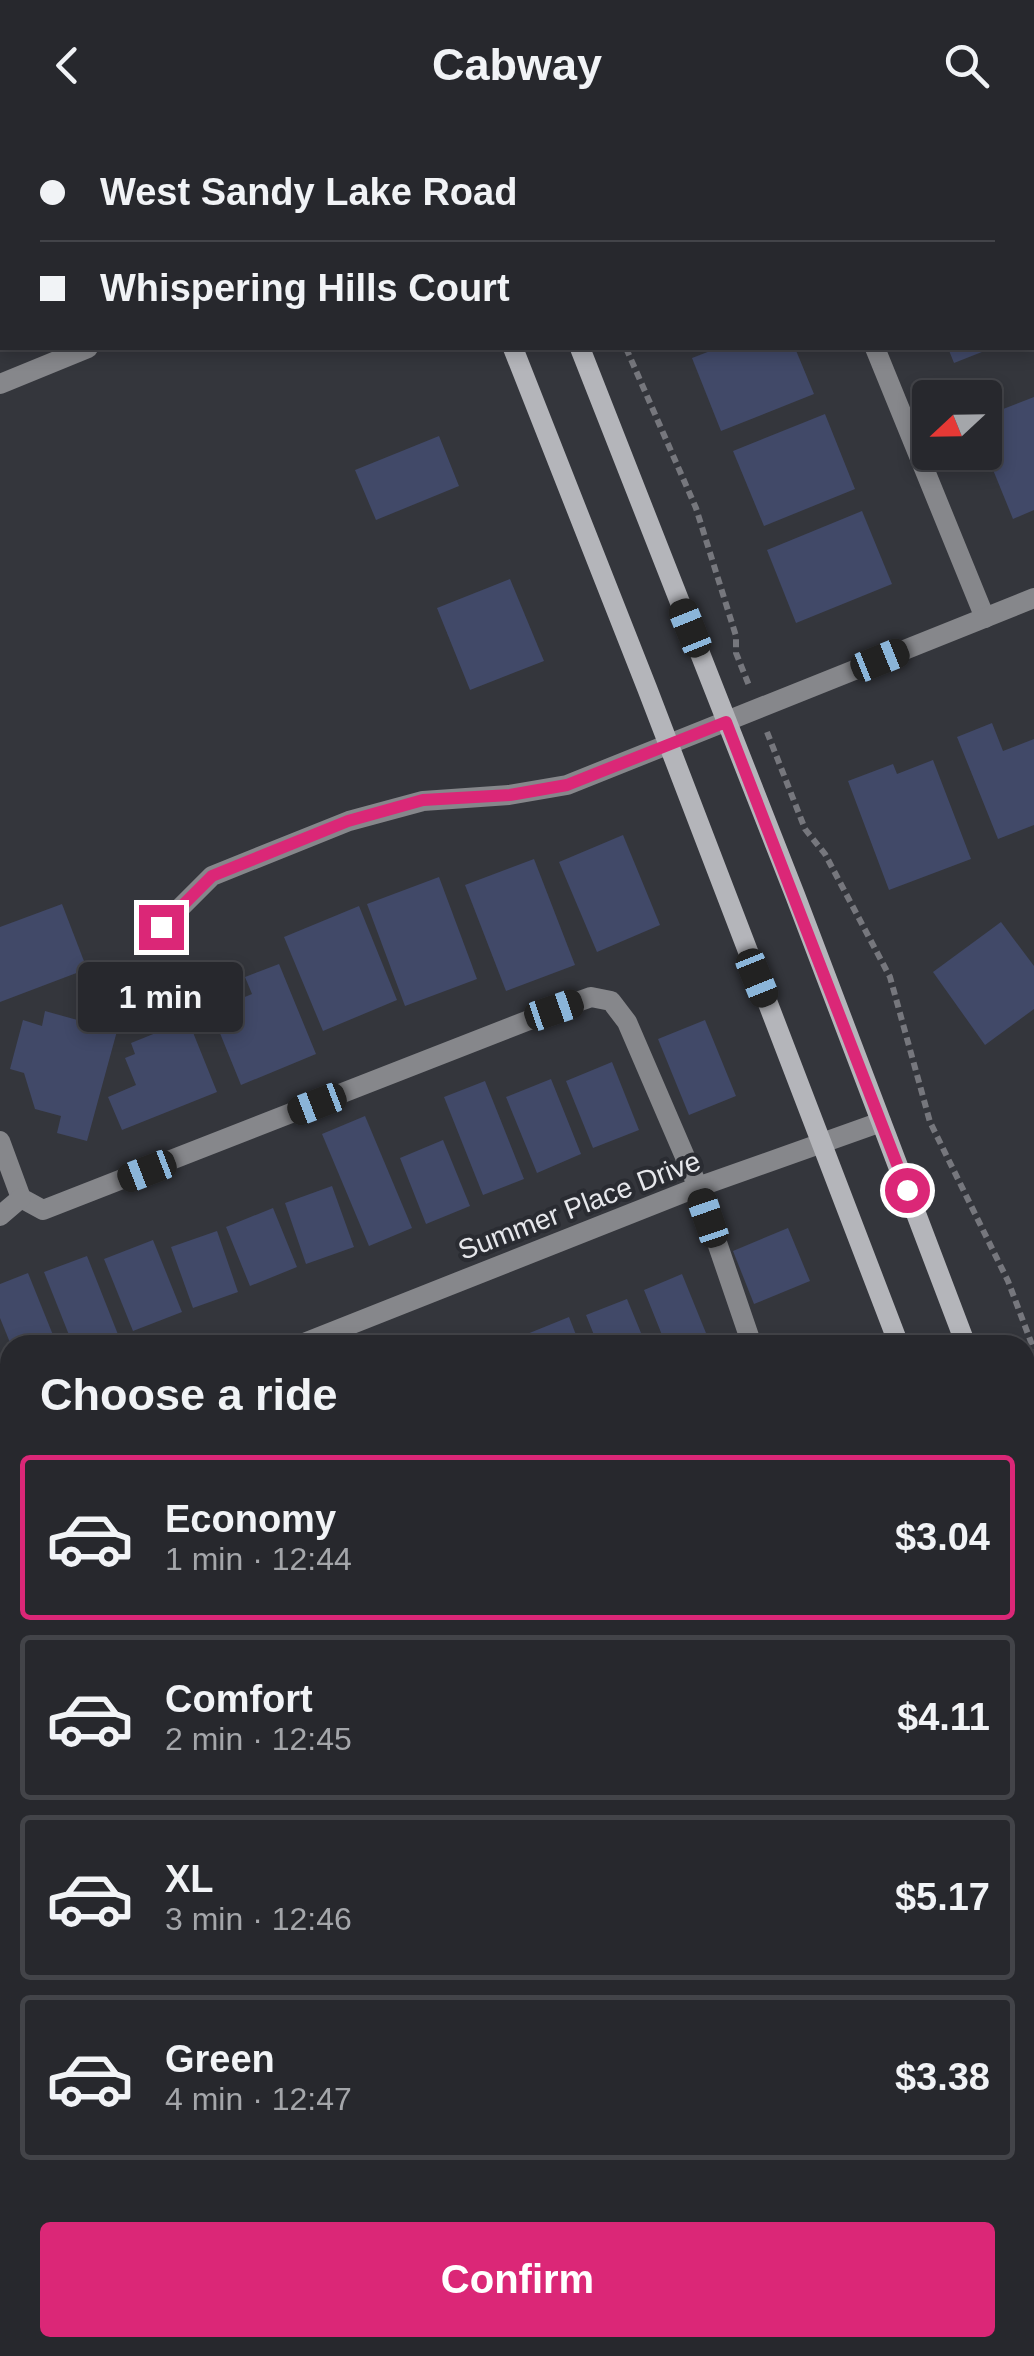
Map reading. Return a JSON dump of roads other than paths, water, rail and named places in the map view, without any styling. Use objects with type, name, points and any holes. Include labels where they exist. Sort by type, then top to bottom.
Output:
[{"type":"main road","points":[[514,350],[894,1335]]},
{"type":"main road","points":[[581,350],[962,1335]]},
{"type":"street","points":[[0,384],[83,350]]},
{"type":"street","points":[[876,350],[985,618]]},
{"type":"street","points":[[161,927],[212,876],[348,821],[423,800],[510,795],[567,785],[1034,598]]},
{"type":"street","points":[[0,1141],[21,1198],[43,1210],[591,998],[611,1001],[628,1022],[698,1187],[749,1335]]},
{"type":"street","name":"Summer Place Drive","points":[[323,1335],[698,1187],[881,1122]]},
{"type":"street","points":[[0,1216],[21,1198]]}]
